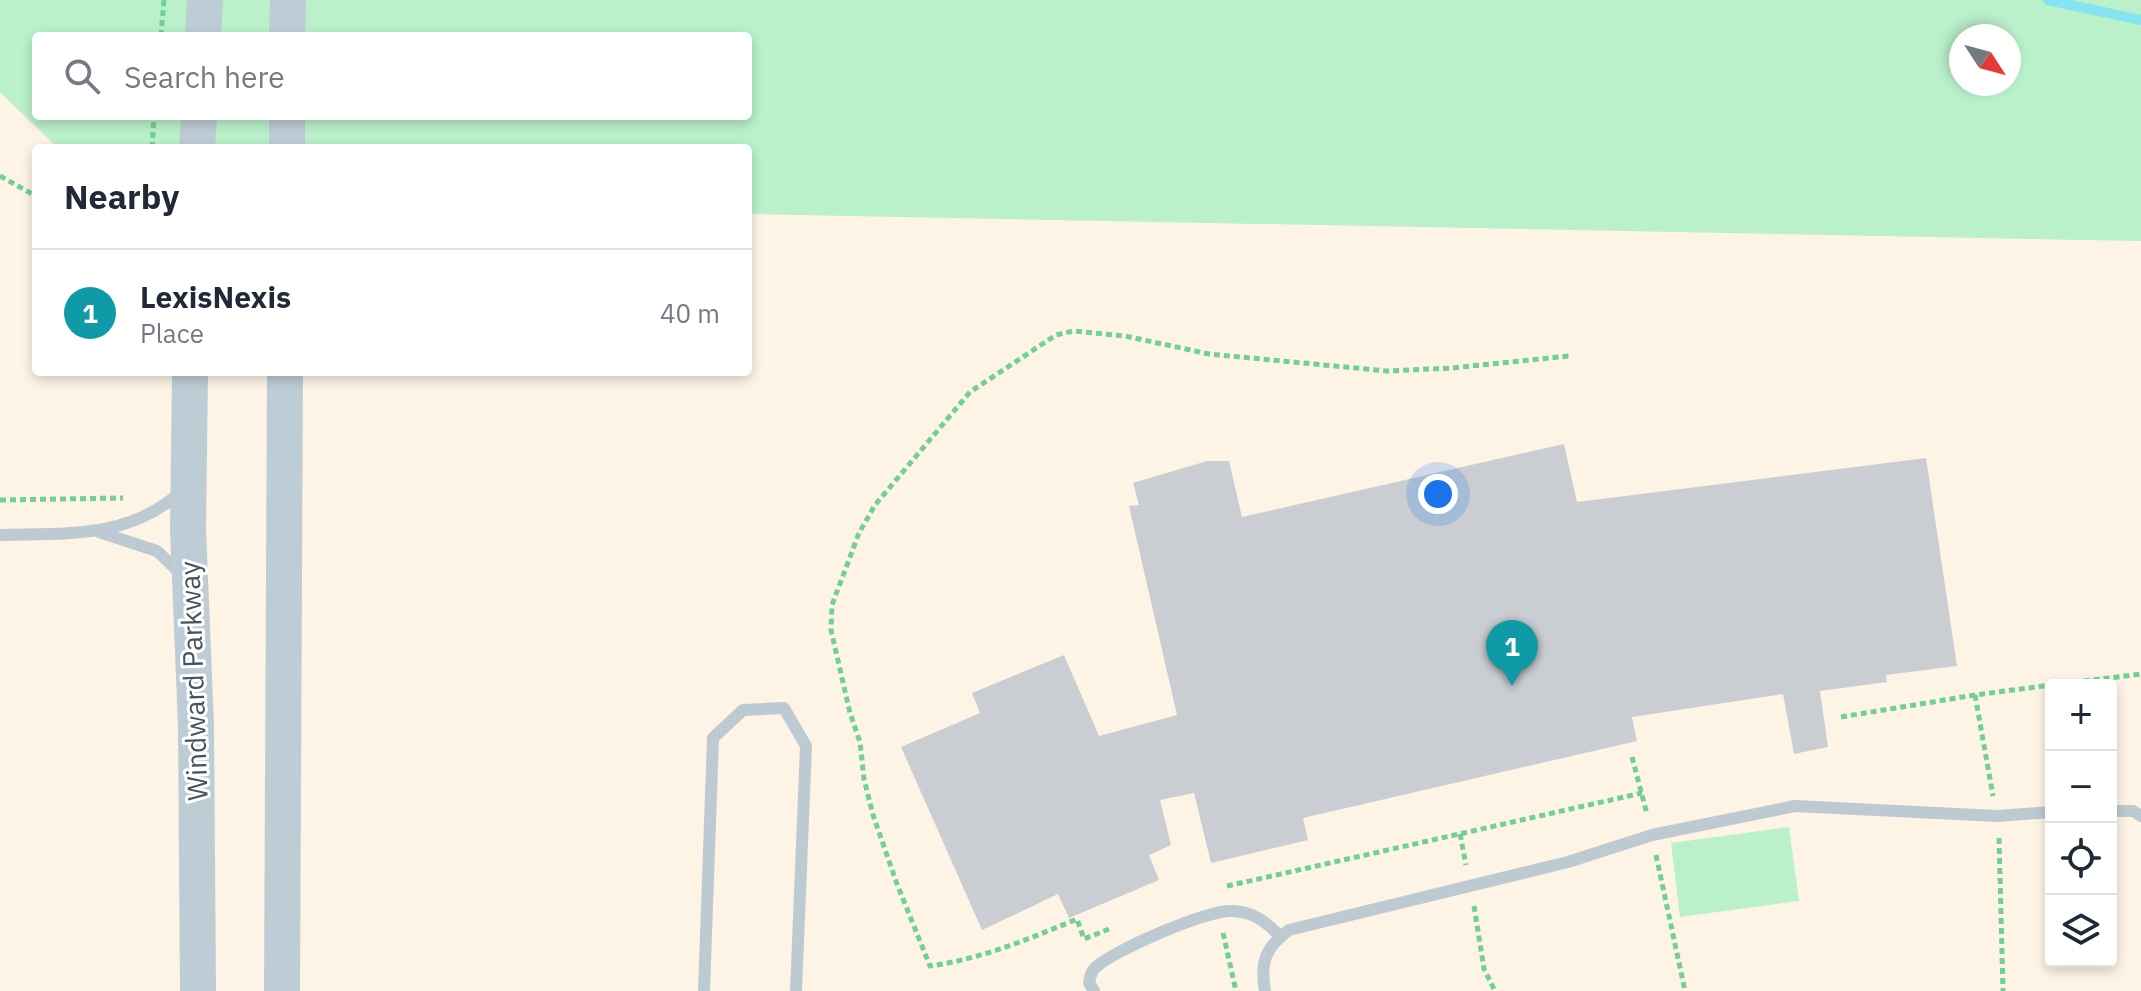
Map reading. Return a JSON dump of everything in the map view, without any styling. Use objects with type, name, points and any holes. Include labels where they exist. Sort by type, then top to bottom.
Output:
[{"type":"main road","points":[[203,32],[205,0]]},
{"type":"main road","points":[[287,32],[288,0]]},
{"type":"main road","points":[[197,144],[199,120]]},
{"type":"main road","points":[[287,120],[287,144]]},
{"type":"main road","name":"Windward Parkway","points":[[190,376],[190,585],[196,726],[198,991]]},
{"type":"main road","points":[[282,991],[285,376]]},
{"type":"lane","points":[[0,535],[99,532],[143,519],[164,507],[189,485]]},
{"type":"lane","points":[[99,532],[157,551],[172,563],[190,585]]},
{"type":"lane","points":[[704,991],[713,738],[743,710],[784,708],[806,746],[796,991]]},
{"type":"lane","points":[[1265,991],[1261,970],[1273,943],[1289,930],[1568,862],[1652,835],[1795,806],[1997,816],[2045,812]]},
{"type":"lane","points":[[2117,811],[2133,811],[2141,816]]},
{"type":"lane","points":[[1094,991],[1089,983],[1095,967],[1138,943],[1218,911],[1235,911],[1261,918],[1280,936]]},
{"type":"path","points":[[161,32],[164,0]]},
{"type":"path","points":[[152,144],[154,120]]},
{"type":"path","points":[[0,176],[32,194]]},
{"type":"path","points":[[1112,928],[1084,939],[1077,919],[987,953],[930,966],[873,815],[864,779],[860,742],[850,713],[831,630],[832,605],[841,578],[859,533],[875,505],[970,392],[1056,335],[1073,331],[1125,336],[1209,354],[1387,371],[1569,356]]},
{"type":"path","points":[[0,500],[127,498]]},
{"type":"path","points":[[2101,679],[2141,674]]},
{"type":"path","points":[[1841,717],[2045,686]]},
{"type":"path","points":[[1975,695],[1997,816],[2003,991]]},
{"type":"path","points":[[1632,757],[1685,991]]},
{"type":"path","points":[[1236,991],[1218,911],[1209,890],[1642,793]]},
{"type":"path","points":[[1460,834],[1484,969],[1495,991]]},
{"type":"shaded area","points":[[0,92],[54,144],[32,144],[32,376],[752,376],[752,214],[2141,241],[2141,991],[0,991]]},
{"type":"green space","points":[[0,0],[2141,0],[2141,241],[752,214],[752,144],[54,144],[0,92]]},
{"type":"green space","points":[[1789,827],[1799,901],[1680,917],[1671,843]]},
{"type":"building","points":[[1564,444],[1577,502],[1926,458],[1957,666],[1886,675],[1887,682],[1820,691],[1828,747],[1794,754],[1783,694],[1632,717],[1637,741],[1303,818],[1308,840],[1211,863],[1194,793],[1160,800],[1171,845],[1149,855],[1159,880],[1069,918],[1058,894],[982,930],[901,747],[980,713],[972,693],[1064,655],[1099,736],[1177,715],[1129,506],[1139,505],[1133,483],[1207,461],[1229,461],[1242,517]]},
{"type":"waterway","points":[[2048,0],[2141,20]]},
{"type":"place","name":"LexisNexis","points":[[1512,686]]}]
